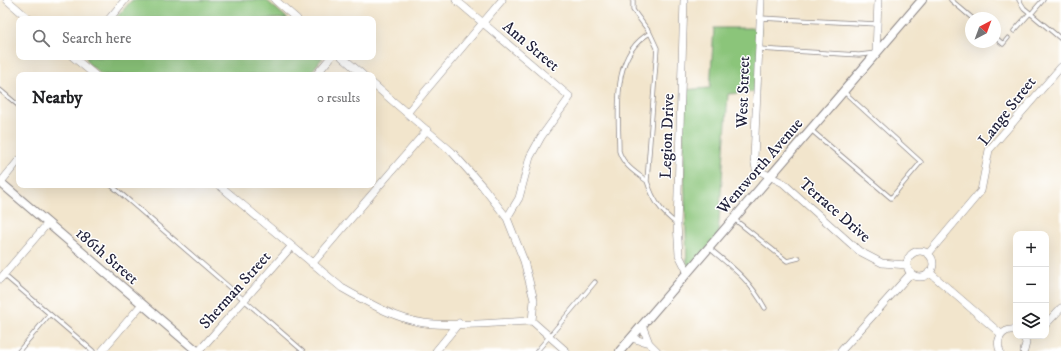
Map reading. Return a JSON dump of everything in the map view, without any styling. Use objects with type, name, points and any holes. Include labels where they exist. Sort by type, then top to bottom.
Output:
[{"type":"street","points":[[7,0],[26,16]]},
{"type":"street","points":[[112,16],[125,0]]},
{"type":"street","points":[[275,0],[294,16]]},
{"type":"street","name":"Ann Street","points":[[456,0],[570,97],[541,137],[530,157],[519,198],[507,218]]},
{"type":"street","points":[[407,113],[502,0]]},
{"type":"street","name":"Legion Drive","points":[[684,0],[677,224],[679,255],[687,271]]},
{"type":"street","name":"West Street","points":[[761,0],[754,158],[756,169],[770,176]]},
{"type":"street","points":[[876,53],[878,0]]},
{"type":"street","name":"Wentworth Avenue","points":[[620,351],[687,271],[922,0]]},
{"type":"street","points":[[77,60],[91,72]]},
{"type":"street","points":[[318,72],[328,60]]},
{"type":"street","points":[[346,60],[360,72]]},
{"type":"street","name":"Lange Street","points":[[928,254],[981,191],[989,150],[1061,67]]},
{"type":"street","points":[[376,87],[452,152],[483,187],[507,218],[524,261],[534,300],[532,321]]},
{"type":"street","points":[[312,264],[427,130]]},
{"type":"street","points":[[0,182],[16,163]]},
{"type":"street","name":"Terrace Drive","points":[[770,176],[783,183],[859,251],[882,264],[907,265]]},
{"type":"street","name":"186th Street","points":[[0,182],[198,351]]},
{"type":"street","points":[[224,188],[312,264],[342,288],[363,300],[397,315],[424,323],[532,321],[566,351]]},
{"type":"street","points":[[2,277],[48,223]]},
{"type":"street","name":"Sherman Street","points":[[198,351],[291,247]]},
{"type":"street","points":[[920,251],[928,254],[933,265],[929,272],[919,277],[911,273],[907,265],[909,257],[920,251]]},
{"type":"street","points":[[929,272],[1001,334]]},
{"type":"street","points":[[841,351],[911,273]]},
{"type":"street","points":[[102,351],[142,304]]},
{"type":"street","points":[[1049,321],[1061,308]]},
{"type":"street","points":[[436,351],[459,323]]},
{"type":"street","points":[[642,325],[650,343],[657,351]]},
{"type":"street","points":[[1000,351],[998,342],[1001,334],[1008,330],[1013,330]]},
{"type":"street","points":[[631,338],[650,343]]},
{"type":"street","points":[[1024,351],[1027,339]]},
{"type":"lane","points":[[633,0],[633,10],[650,33],[656,48],[647,181],[652,198],[660,209],[677,224]]},
{"type":"lane","points":[[951,0],[965,12]]},
{"type":"lane","points":[[1019,0],[1020,4],[1030,14],[1061,40]]},
{"type":"lane","points":[[1014,31],[1043,0]]},
{"type":"lane","points":[[760,18],[877,24]]},
{"type":"lane","points":[[647,181],[627,166],[620,157],[619,90],[624,62],[642,37],[650,33]]},
{"type":"lane","points":[[1001,42],[1003,44],[1008,38]]},
{"type":"lane","points":[[759,49],[859,54],[876,53]]},
{"type":"lane","points":[[0,90],[16,103]]},
{"type":"lane","points":[[810,129],[891,198],[921,162],[843,91]]},
{"type":"lane","points":[[114,188],[303,351]]},
{"type":"lane","points":[[733,218],[788,261],[799,258]]},
{"type":"lane","points":[[708,247],[743,276],[756,291],[765,308]]},
{"type":"lane","points":[[2,277],[50,314],[93,351]]},
{"type":"lane","points":[[537,351],[595,282]]},
{"type":"lane","points":[[19,351],[50,314]]},
{"type":"green space","points":[[132,0],[266,0],[285,16],[118,16]]},
{"type":"green space","points":[[714,28],[760,28],[757,92],[728,94],[718,236],[687,271],[682,90],[710,88]]},
{"type":"green space","points":[[87,60],[321,60],[311,72],[98,72],[88,63]]}]
